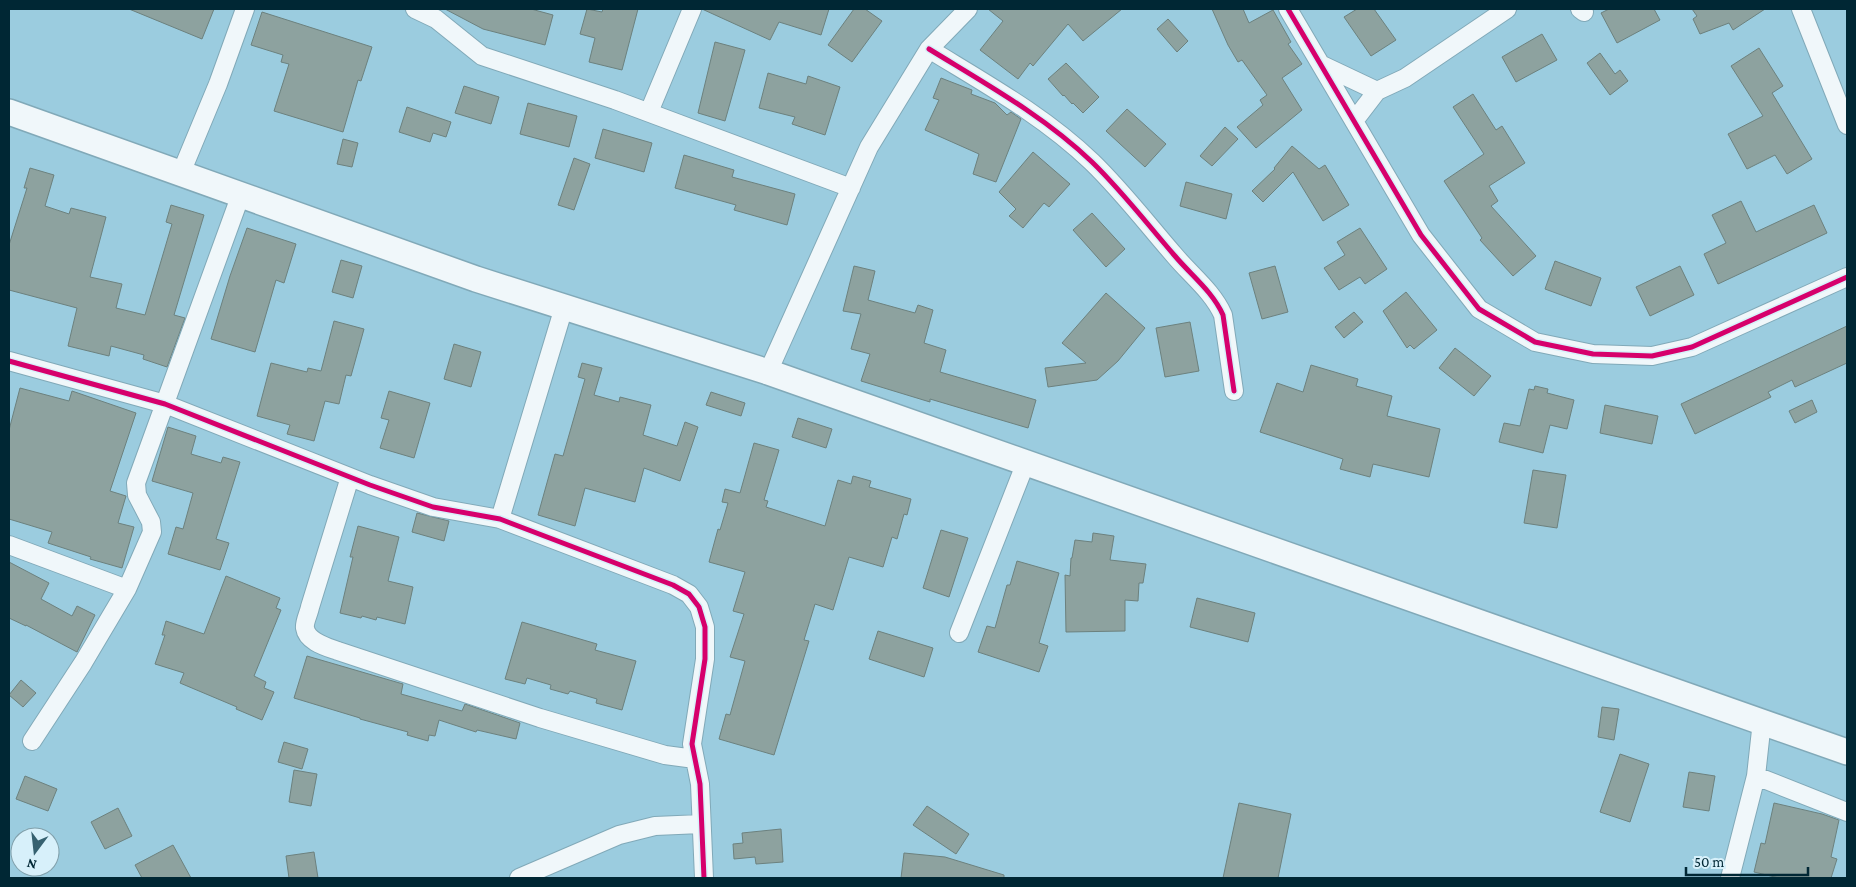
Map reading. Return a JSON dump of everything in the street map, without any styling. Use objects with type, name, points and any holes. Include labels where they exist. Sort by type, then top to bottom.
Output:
[{"type":"main road","points":[[9,112],[476,279],[768,372],[1847,752]]},
{"type":"street","points":[[181,173],[218,84],[245,9]]},
{"type":"street","points":[[414,9],[436,19],[482,56],[649,112],[851,188]]},
{"type":"street","points":[[649,112],[692,9]]},
{"type":"street","points":[[768,372],[869,147],[929,49],[968,9]]},
{"type":"street","points":[[1288,9],[1422,235],[1479,309],[1535,342],[1593,354],[1652,356],[1692,347],[1847,277]]},
{"type":"street","points":[[1354,120],[1377,91],[1406,78],[1507,9]]},
{"type":"street","points":[[1801,9],[1847,124]]},
{"type":"street","points":[[929,49],[1031,112],[1092,162],[1150,225],[1218,305],[1222,315],[1234,391]]},
{"type":"street","points":[[1322,65],[1377,91]]},
{"type":"street","points":[[32,741],[83,664],[126,589],[152,532],[151,522],[137,495],[136,483],[241,194]]},
{"type":"street","points":[[500,519],[564,307]]},
{"type":"street","points":[[10,365],[46,370],[165,404],[350,477],[434,507],[500,519],[673,585],[689,594],[699,607],[705,627],[705,659],[692,744],[700,784],[704,878]]},
{"type":"street","points":[[959,633],[1026,462]]},
{"type":"street","points":[[350,477],[305,628],[309,636],[319,645],[540,718],[664,754],[694,759]]},
{"type":"street","points":[[9,545],[126,589]]},
{"type":"street","points":[[1730,878],[1756,776],[1762,721]]},
{"type":"street","points":[[1756,776],[1847,812]]},
{"type":"street","points":[[519,878],[620,835],[655,826],[701,824]]},
{"type":"building","points":[[129,9],[214,9],[202,39]]},
{"type":"building","points":[[445,9],[531,9],[553,15],[545,45],[483,29]]},
{"type":"building","points":[[587,9],[602,12],[603,9],[638,9],[622,70],[589,62],[595,38],[580,34]]},
{"type":"building","points":[[702,9],[829,9],[821,35],[779,22],[770,40]]},
{"type":"building","points":[[854,9],[865,9],[882,21],[852,62],[828,45]]},
{"type":"building","points":[[988,9],[1122,9],[1083,41],[1068,24],[1033,66],[1030,63],[1018,79],[980,50],[1003,21]]},
{"type":"building","points":[[1212,9],[1243,9],[1249,23],[1273,10],[1291,42],[1288,44],[1302,64],[1282,78],[1302,110],[1256,148],[1237,127],[1263,105],[1260,100],[1267,95],[1242,60],[1238,62]]},
{"type":"building","points":[[1357,9],[1374,9],[1396,40],[1371,56],[1344,17]]},
{"type":"building","points":[[1609,9],[1654,9],[1660,20],[1617,43],[1601,13]]},
{"type":"building","points":[[1692,9],[1765,9],[1733,30],[1729,23],[1700,34],[1693,19],[1697,16]]},
{"type":"building","points":[[262,12],[372,47],[361,81],[358,80],[343,132],[274,111],[289,64],[281,62],[283,55],[251,45]]},
{"type":"building","points":[[1168,19],[1188,41],[1177,52],[1157,29]]},
{"type":"building","points":[[1542,34],[1557,60],[1516,82],[1502,57]]},
{"type":"building","points":[[715,42],[745,50],[725,121],[698,113]]},
{"type":"building","points":[[1759,48],[1783,86],[1772,93],[1812,159],[1787,174],[1775,155],[1747,169],[1728,134],[1763,116],[1731,66]]},
{"type":"building","points":[[1600,53],[1615,74],[1620,70],[1628,81],[1610,95],[1587,63]]},
{"type":"building","points":[[1066,63],[1099,97],[1083,113],[1063,96],[1048,79]]},
{"type":"building","points":[[768,73],[806,84],[808,76],[840,87],[825,135],[792,124],[795,117],[759,108]]},
{"type":"building","points":[[941,78],[972,90],[971,94],[995,103],[1007,115],[1011,112],[1021,119],[996,182],[973,174],[979,154],[925,130],[939,100],[933,98]]},
{"type":"building","points":[[464,86],[499,97],[491,124],[455,113]]},
{"type":"building","points":[[1473,94],[1496,130],[1502,126],[1525,163],[1489,186],[1498,201],[1491,206],[1536,256],[1513,276],[1480,240],[1482,238],[1444,181],[1484,154],[1453,107]]},
{"type":"building","points":[[528,103],[577,116],[569,147],[520,134]]},
{"type":"building","points":[[407,107],[451,122],[446,137],[433,133],[430,142],[399,132]]},
{"type":"building","points":[[1127,109],[1166,144],[1145,167],[1106,131]]},
{"type":"building","points":[[1225,127],[1238,139],[1212,166],[1200,156]]},
{"type":"building","points":[[603,129],[652,143],[644,172],[595,158]]},
{"type":"building","points":[[343,139],[358,143],[352,167],[337,164]]},
{"type":"building","points":[[1292,146],[1319,169],[1325,165],[1349,205],[1323,221],[1293,172],[1263,202],[1252,191],[1275,169]]},
{"type":"building","points":[[1033,152],[1070,184],[1049,207],[1044,203],[1023,228],[1009,216],[1016,209],[999,192]]},
{"type":"building","points":[[684,155],[734,170],[732,177],[795,194],[787,225],[734,210],[736,205],[675,188]]},
{"type":"building","points":[[574,158],[590,164],[574,210],[558,205]]},
{"type":"building","points":[[30,168],[54,175],[45,206],[69,214],[71,208],[106,217],[90,277],[122,284],[116,308],[145,315],[172,224],[166,222],[171,205],[204,215],[174,315],[185,318],[167,367],[143,359],[144,355],[111,346],[109,356],[68,346],[77,308],[9,290],[9,245],[27,188],[24,188]]},
{"type":"building","points":[[1186,182],[1232,194],[1226,219],[1180,206]]},
{"type":"building","points":[[1741,201],[1756,232],[1814,205],[1827,233],[1718,284],[1704,254],[1726,243],[1712,215]]},
{"type":"building","points":[[1092,213],[1125,249],[1106,267],[1073,230]]},
{"type":"building","points":[[247,228],[296,244],[284,283],[276,280],[255,352],[211,339]]},
{"type":"building","points":[[1360,228],[1387,269],[1365,284],[1360,277],[1339,290],[1324,268],[1345,255],[1337,242]]},
{"type":"building","points":[[341,260],[362,266],[353,298],[332,292]]},
{"type":"building","points":[[1555,261],[1601,278],[1591,306],[1545,289]]},
{"type":"building","points":[[854,266],[875,271],[868,300],[915,313],[918,305],[933,310],[924,343],[946,350],[940,372],[1036,400],[1028,428],[930,399],[930,402],[861,381],[870,354],[851,349],[861,314],[843,311]]},
{"type":"building","points":[[1275,266],[1288,312],[1262,319],[1249,273]]},
{"type":"building","points":[[1680,266],[1694,295],[1650,316],[1636,287]]},
{"type":"building","points":[[1406,292],[1437,330],[1414,349],[1410,345],[1407,348],[1383,311]]},
{"type":"building","points":[[1106,293],[1145,328],[1118,361],[1097,380],[1048,387],[1045,368],[1086,363],[1062,343]]},
{"type":"building","points":[[1354,312],[1363,322],[1344,338],[1335,327]]},
{"type":"building","points":[[334,321],[364,329],[351,376],[346,375],[339,404],[325,401],[314,441],[287,434],[290,425],[257,416],[271,363],[307,372],[308,368],[321,371]]},
{"type":"building","points":[[1190,322],[1199,371],[1165,377],[1156,328]]},
{"type":"building","points":[[1847,326],[1847,363],[1795,387],[1792,380],[1768,392],[1771,397],[1695,434],[1681,404]]},
{"type":"building","points":[[454,344],[481,352],[471,387],[444,379]]},
{"type":"building","points":[[1455,348],[1491,376],[1474,396],[1439,368]]},
{"type":"building","points":[[582,363],[602,368],[594,395],[619,402],[620,397],[651,405],[643,435],[677,446],[685,422],[698,427],[680,481],[644,468],[635,502],[585,488],[575,526],[538,515],[555,454],[563,456],[585,379],[578,377]]},
{"type":"building","points":[[1311,365],[1358,379],[1356,386],[1392,396],[1387,416],[1440,429],[1429,477],[1373,464],[1370,477],[1340,469],[1343,459],[1260,432],[1277,383],[1303,392]]},
{"type":"building","points":[[1535,386],[1548,389],[1547,393],[1574,400],[1567,429],[1550,425],[1543,453],[1499,442],[1504,423],[1520,426],[1529,389],[1534,390]]},
{"type":"building","points":[[20,388],[69,401],[72,391],[136,413],[110,491],[126,496],[118,523],[134,527],[122,568],[90,559],[91,557],[48,543],[52,532],[9,519],[9,430]]},
{"type":"building","points":[[389,391],[430,403],[414,458],[380,448],[389,420],[381,418]]},
{"type":"building","points":[[711,392],[745,403],[741,416],[706,405]]},
{"type":"building","points":[[1812,400],[1817,412],[1795,423],[1789,411]]},
{"type":"building","points":[[1605,405],[1658,416],[1652,444],[1600,433]]},
{"type":"building","points":[[798,418],[832,429],[826,448],[792,437]]},
{"type":"building","points":[[168,427],[196,436],[191,454],[221,463],[223,457],[240,462],[216,539],[229,543],[220,570],[168,554],[176,527],[183,529],[193,493],[152,481]]},
{"type":"building","points":[[754,443],[779,450],[764,500],[768,501],[766,507],[825,526],[838,480],[851,484],[853,476],[871,481],[869,487],[911,499],[907,515],[904,514],[897,539],[892,537],[883,567],[849,557],[833,610],[815,604],[804,640],[809,641],[774,755],[719,739],[726,714],[730,715],[745,661],[730,657],[744,614],[733,611],[745,572],[709,562],[718,529],[720,530],[728,503],[722,502],[725,489],[740,493]]},
{"type":"building","points":[[1533,470],[1566,475],[1557,528],[1524,523]]},
{"type":"building","points":[[417,513],[449,521],[444,541],[412,532]]},
{"type":"building","points":[[358,526],[399,537],[388,581],[413,587],[405,624],[377,617],[376,620],[340,613],[353,557],[350,557]]},
{"type":"building","points":[[941,530],[968,538],[949,597],[923,588]]},
{"type":"building","points":[[1093,533],[1114,536],[1110,560],[1146,564],[1143,583],[1139,583],[1138,601],[1125,600],[1125,631],[1066,632],[1065,575],[1070,576],[1075,540],[1092,542]]},
{"type":"building","points":[[1017,561],[1059,573],[1039,643],[1048,646],[1039,672],[978,652],[987,626],[995,628],[1007,585],[1010,585]]},
{"type":"building","points":[[9,562],[49,583],[41,599],[72,616],[77,606],[95,615],[77,652],[9,618]]},
{"type":"building","points":[[226,576],[280,598],[276,608],[281,610],[254,676],[266,682],[264,688],[274,692],[262,720],[236,709],[237,707],[180,683],[184,673],[155,664],[165,635],[162,635],[166,621],[204,634]]},
{"type":"building","points":[[1197,598],[1255,613],[1248,642],[1190,627]]},
{"type":"building","points":[[522,622],[597,644],[595,650],[636,661],[622,710],[596,703],[597,699],[570,691],[568,694],[550,689],[551,685],[527,678],[525,684],[505,679]]},
{"type":"building","points":[[878,631],[933,648],[924,677],[869,659]]},
{"type":"building","points":[[307,656],[403,684],[401,694],[462,711],[465,704],[520,723],[516,739],[477,730],[476,732],[439,720],[435,736],[429,735],[428,741],[407,735],[408,732],[294,698]]},
{"type":"building","points":[[21,680],[36,693],[23,707],[9,695]]},
{"type":"building","points":[[1602,707],[1619,709],[1614,740],[1598,737]]},
{"type":"building","points":[[284,742],[308,749],[302,769],[278,762]]},
{"type":"building","points":[[1620,754],[1649,764],[1630,822],[1600,812]]},
{"type":"building","points":[[294,770],[317,774],[311,806],[289,802]]},
{"type":"building","points":[[1689,772],[1715,776],[1709,811],[1683,807]]},
{"type":"building","points":[[25,776],[57,789],[48,811],[16,799]]},
{"type":"building","points":[[1239,803],[1291,814],[1278,878],[1223,878]]},
{"type":"building","points":[[1774,803],[1822,814],[1839,820],[1831,857],[1837,859],[1831,878],[1779,878],[1754,872],[1761,843],[1765,844]]},
{"type":"building","points":[[927,806],[969,834],[956,854],[913,825]]},
{"type":"building","points":[[118,808],[132,836],[105,849],[91,822]]},
{"type":"building","points":[[781,829],[783,862],[756,864],[755,857],[734,859],[733,844],[743,843],[742,833]]},
{"type":"building","points":[[173,845],[191,878],[142,878],[135,865]]},
{"type":"building","points":[[314,852],[318,878],[289,878],[286,856]]},
{"type":"building","points":[[904,853],[945,857],[1004,875],[1004,878],[901,878]]},
{"type":"cycle path","points":[[1288,9],[1421,235],[1479,309],[1535,342],[1593,354],[1652,356],[1692,347],[1847,277]]},
{"type":"cycle path","points":[[929,49],[1014,101],[1074,145],[1124,196],[1175,256],[1208,291],[1219,307],[1223,315],[1234,391]]},
{"type":"cycle path","points":[[9,361],[165,404],[370,485],[433,507],[500,519],[673,585],[689,594],[699,607],[705,627],[705,659],[692,744],[700,784],[704,878]]}]
